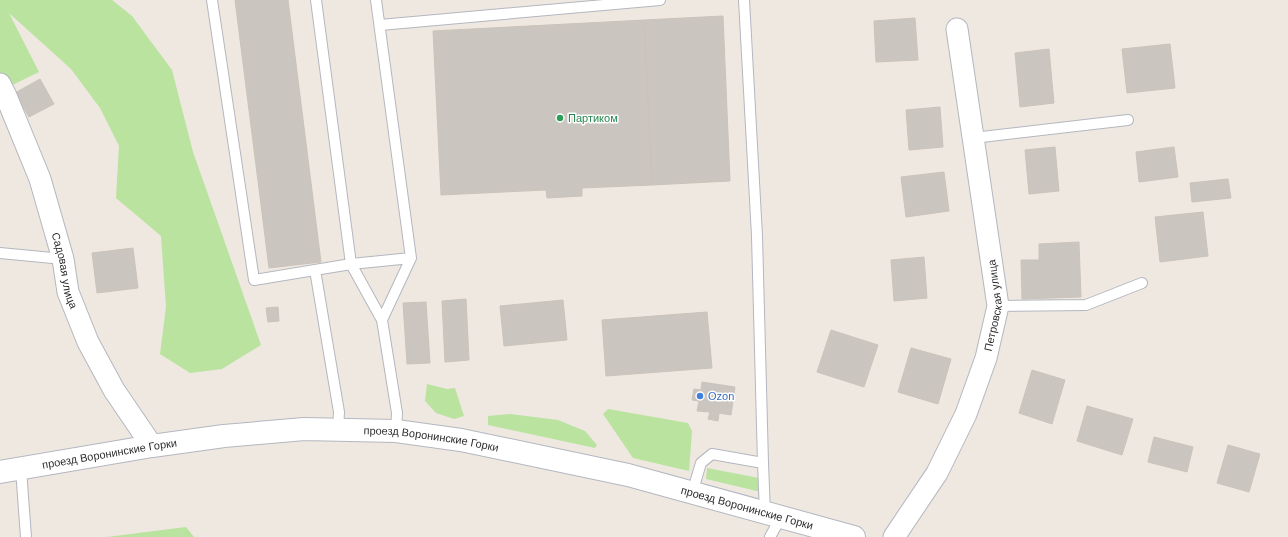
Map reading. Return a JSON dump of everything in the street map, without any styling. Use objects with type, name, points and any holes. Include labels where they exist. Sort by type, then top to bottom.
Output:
[{"type":"street","name":"Петровская улица","points":[[894,537],[937,473],[966,414],[986,358],[998,306],[957,29]]},
{"type":"street","name":"Садовая улица","points":[[0,84],[6,96],[6,112],[40,179],[63,259],[68,292],[88,342],[114,390],[152,446]]},
{"type":"street","name":"проезд Воронинские Горки","points":[[10,471],[152,446],[224,436],[304,430],[396,431],[491,445],[628,475],[854,537]]},
{"type":"lane","points":[[212,0],[254,280],[351,264],[411,258]]},
{"type":"lane","points":[[316,0],[351,264],[382,320],[397,413],[396,431]]},
{"type":"lane","points":[[376,0],[411,258],[382,320]]},
{"type":"lane","points":[[380,25],[660,0]]},
{"type":"lane","points":[[744,0],[757,236],[763,463],[773,515],[770,537]]},
{"type":"lane","points":[[973,138],[1128,120]]},
{"type":"lane","points":[[0,253],[63,259]]},
{"type":"lane","points":[[315,270],[339,412],[338,430]]},
{"type":"lane","points":[[998,306],[1086,305],[1142,283]]},
{"type":"lane","points":[[692,493],[701,463],[712,454],[763,463]]},
{"type":"lane","points":[[10,471],[26,537]]},
{"type":"green space","points":[[0,0],[112,0],[132,16],[172,70],[193,152],[261,345],[222,369],[190,373],[160,354],[166,307],[161,236],[116,198],[119,146],[100,108],[71,69],[9,13],[39,72],[0,91]]},
{"type":"green space","points":[[427,384],[447,389],[455,388],[464,416],[454,419],[436,413],[425,401]]},
{"type":"green space","points":[[608,409],[688,423],[692,431],[689,471],[633,458],[603,414]]},
{"type":"green space","points":[[510,414],[558,420],[585,431],[597,445],[595,448],[488,425],[488,416]]},
{"type":"green space","points":[[707,468],[759,478],[761,492],[706,479]]},
{"type":"green space","points":[[186,527],[194,537],[107,537]]},
{"type":"building","points":[[235,0],[288,0],[321,262],[269,268]]},
{"type":"building","points":[[723,16],[730,181],[652,185],[644,20]]},
{"type":"building","points":[[915,18],[918,60],[876,62],[874,21]]},
{"type":"building","points":[[644,20],[652,185],[582,188],[582,196],[547,198],[546,190],[441,195],[433,31]]},
{"type":"building","points":[[1170,44],[1175,88],[1127,93],[1122,49]]},
{"type":"building","points":[[1049,49],[1054,103],[1020,107],[1015,53]]},
{"type":"building","points":[[40,79],[54,104],[29,117],[15,93]]},
{"type":"building","points":[[940,107],[943,147],[909,150],[906,110]]},
{"type":"building","points":[[1055,147],[1059,191],[1029,194],[1025,150]]},
{"type":"building","points":[[1174,147],[1178,177],[1139,182],[1136,152]]},
{"type":"building","points":[[944,172],[949,211],[906,217],[901,177]]},
{"type":"building","points":[[1228,179],[1231,198],[1192,202],[1190,183]]},
{"type":"building","points":[[1203,212],[1208,256],[1160,262],[1155,217]]},
{"type":"building","points":[[1079,242],[1081,297],[1022,299],[1021,260],[1039,260],[1039,244]]},
{"type":"building","points":[[133,248],[138,288],[97,293],[92,253]]},
{"type":"building","points":[[924,257],[927,298],[894,301],[891,260]]},
{"type":"building","points":[[466,299],[469,360],[445,362],[442,301]]},
{"type":"building","points":[[563,300],[567,340],[504,346],[500,306]]},
{"type":"building","points":[[426,302],[430,363],[407,364],[403,303]]},
{"type":"building","points":[[278,307],[279,321],[268,322],[266,308]]},
{"type":"building","points":[[707,312],[712,368],[606,376],[602,320]]},
{"type":"building","points":[[831,330],[878,345],[864,387],[817,372]]},
{"type":"building","points":[[911,348],[951,359],[938,404],[898,392]]},
{"type":"building","points":[[1032,370],[1065,380],[1052,424],[1019,413]]},
{"type":"building","points":[[702,382],[735,387],[731,415],[719,413],[718,421],[708,419],[710,412],[697,411],[699,401],[692,400],[694,389],[701,390]]},
{"type":"building","points":[[1087,406],[1133,419],[1122,455],[1077,441]]},
{"type":"building","points":[[1154,437],[1193,447],[1187,472],[1148,462]]},
{"type":"building","points":[[1228,445],[1260,454],[1249,492],[1217,483]]},
{"type":"place","name":"Партиком","points":[[560,118]]},
{"type":"place","name":"Ozon","points":[[700,396]]}]
